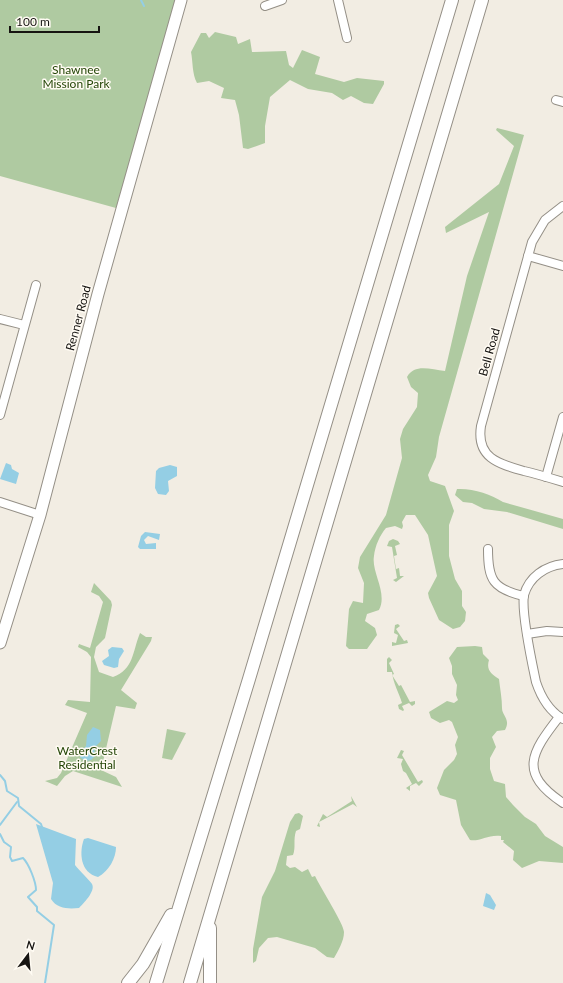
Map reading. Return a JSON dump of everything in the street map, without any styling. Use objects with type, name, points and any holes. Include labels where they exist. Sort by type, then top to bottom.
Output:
[{"type":"highway","points":[[156,983],[249,679],[452,0]]},
{"type":"highway","points":[[190,983],[482,0]]},
{"type":"highway","points":[[128,983],[143,964],[182,896]]},
{"type":"highway","points":[[209,917],[210,983]]},
{"type":"main road","name":"Renner Road","points":[[0,643],[40,515],[98,294],[181,0]]},
{"type":"street","points":[[265,6],[282,0]]},
{"type":"street","points":[[338,0],[347,38]]},
{"type":"street","name":"Bell Road","points":[[563,206],[545,220],[538,229],[528,256],[481,426],[480,435],[484,450],[493,460],[563,482]]},
{"type":"street","points":[[528,256],[563,266]]},
{"type":"street","points":[[1,410],[36,285]]},
{"type":"street","points":[[0,318],[24,325]]},
{"type":"street","points":[[546,477],[563,417]]},
{"type":"street","points":[[0,502],[40,515]]},
{"type":"street","points":[[488,549],[490,572],[495,584],[502,589],[524,596]]},
{"type":"street","points":[[563,564],[550,566],[539,574],[530,583],[524,596],[527,634],[538,688],[550,708],[561,718],[539,743],[535,753],[534,765],[536,775],[541,786],[563,804]]},
{"type":"street","points":[[527,634],[547,631],[563,632]]},
{"type":"green space","name":"Shawnee Mission Park","points":[[0,0],[176,0],[116,208],[0,176]]},
{"type":"green space","points":[[215,32],[236,37],[238,44],[250,39],[252,52],[286,51],[289,65],[293,68],[302,50],[320,57],[315,74],[344,82],[357,78],[384,81],[384,84],[373,104],[364,103],[351,96],[343,100],[332,93],[308,89],[290,80],[270,97],[265,126],[265,143],[248,149],[243,148],[239,115],[235,100],[221,98],[224,88],[209,81],[197,83],[194,76],[191,52],[201,33],[206,33],[209,38]]},
{"type":"green space","points":[[497,128],[524,135],[439,437],[436,457],[428,475],[430,481],[445,486],[454,511],[449,525],[449,556],[455,579],[462,591],[462,606],[466,612],[465,621],[460,627],[453,629],[439,620],[428,593],[437,576],[428,535],[415,515],[406,515],[402,522],[402,529],[395,526],[386,528],[375,548],[375,569],[382,597],[379,610],[367,614],[365,621],[375,628],[377,635],[367,649],[349,649],[346,646],[349,609],[353,601],[363,603],[364,583],[358,568],[360,557],[386,515],[402,458],[400,439],[403,429],[417,407],[418,393],[411,387],[407,377],[414,370],[424,368],[445,371],[467,276],[489,212],[446,233],[445,227],[499,184],[514,146],[496,130]]},
{"type":"green space","points":[[457,489],[469,489],[481,492],[493,496],[503,502],[563,519],[563,529],[507,512],[484,509],[472,503],[463,502],[455,495]]},
{"type":"green space","points":[[393,539],[398,541],[400,544],[395,546],[397,555],[394,556],[396,569],[399,568],[400,576],[404,576],[396,582],[393,580],[397,578],[392,547],[387,546],[389,541]]},
{"type":"green space","name":"WaterCrest Residential","points":[[94,583],[111,601],[112,605],[105,638],[96,647],[94,657],[99,672],[113,677],[120,674],[129,665],[140,633],[146,637],[152,637],[121,690],[137,703],[135,709],[116,706],[101,770],[116,777],[122,787],[73,771],[65,776],[57,786],[45,781],[57,778],[61,773],[87,713],[65,705],[68,700],[90,702],[91,657],[87,652],[78,647],[79,644],[90,648],[103,602],[99,596],[91,592]]},
{"type":"green space","points":[[398,624],[400,626],[396,629],[404,641],[407,640],[408,643],[392,646],[392,642],[396,643],[398,635],[394,633],[395,625]]},
{"type":"green space","points":[[457,647],[482,647],[483,654],[489,660],[488,666],[490,671],[499,679],[502,711],[507,720],[505,730],[497,731],[492,737],[496,747],[490,758],[490,769],[494,781],[505,784],[506,797],[513,805],[525,817],[536,824],[545,836],[563,847],[563,863],[539,861],[522,868],[513,860],[514,851],[503,842],[504,840],[501,840],[501,836],[470,840],[461,825],[456,800],[440,795],[437,788],[444,770],[454,760],[457,754],[455,745],[458,737],[452,722],[449,720],[440,723],[431,718],[429,712],[447,701],[454,703],[458,700],[456,695],[457,685],[452,674],[452,666],[449,658]]},
{"type":"green space","points":[[389,657],[392,660],[389,663],[394,674],[392,675],[392,672],[387,672],[387,659]]},
{"type":"green space","points":[[393,676],[399,686],[401,685],[410,702],[415,701],[415,704],[412,706],[409,703],[402,706],[403,711],[399,709],[398,705],[402,703]]},
{"type":"green space","points":[[167,729],[186,733],[172,760],[162,758]]},
{"type":"green space","points":[[401,750],[404,751],[402,755],[418,782],[422,780],[423,782],[419,786],[416,783],[410,786],[410,791],[406,788],[412,784],[406,773],[403,771],[401,764],[403,759],[397,758]]},
{"type":"green space","points":[[351,796],[357,807],[353,804],[319,822],[323,814],[327,817],[352,801]]},
{"type":"green space","points":[[299,813],[303,816],[300,829],[296,831],[293,855],[287,856],[286,865],[290,868],[295,867],[302,872],[308,869],[312,877],[315,876],[340,921],[344,932],[343,939],[334,958],[327,957],[315,948],[277,937],[268,938],[259,948],[256,961],[253,963],[253,949],[262,897],[275,871],[290,822],[295,814]]},
{"type":"water","points":[[6,463],[11,465],[12,469],[19,473],[16,484],[0,479]]},
{"type":"water","points":[[170,465],[177,467],[177,476],[168,481],[169,491],[166,495],[158,494],[155,488],[156,471],[159,468]]},
{"type":"water","points":[[145,532],[160,534],[159,540],[148,536],[144,540],[146,544],[156,543],[156,549],[140,549],[138,547],[141,536]]},
{"type":"water","points":[[112,647],[122,648],[124,651],[119,659],[118,667],[114,668],[104,665],[102,661],[109,656],[108,650]]},
{"type":"water","points":[[93,727],[100,730],[101,741],[94,748],[95,756],[91,760],[85,761],[80,757],[80,752],[86,746],[87,735]]},
{"type":"water","points":[[36,824],[76,839],[75,865],[93,887],[88,897],[79,908],[60,907],[51,899],[53,883]]},
{"type":"water","points":[[88,838],[116,847],[115,855],[111,864],[98,877],[92,875],[84,867],[82,861],[82,844],[84,839]]},
{"type":"water","points":[[486,893],[490,895],[496,905],[494,910],[483,906]]},
{"type":"waterway","points":[[141,0],[144,6]]},
{"type":"waterway","points":[[0,775],[5,781],[7,791],[18,798],[19,806],[41,824],[42,827]]},
{"type":"waterway","points":[[0,825],[17,802]]},
{"type":"waterway","points":[[0,834],[4,842],[11,847],[10,857],[12,861],[23,858],[28,864],[36,887],[36,890],[28,897],[37,907],[37,911],[54,925],[45,983]]}]
